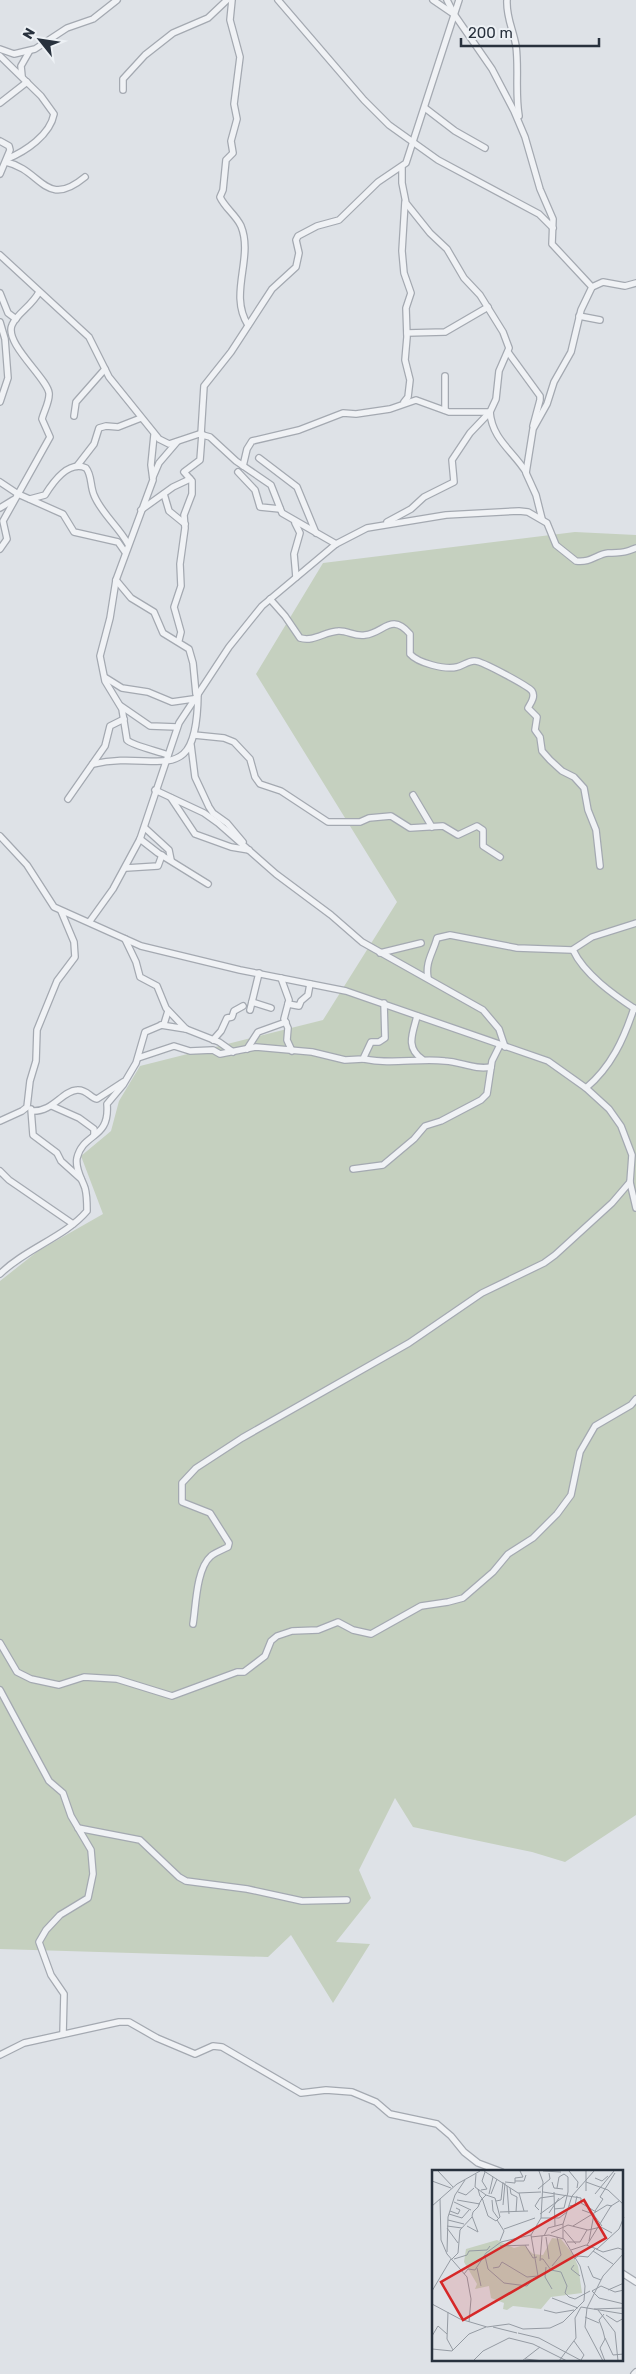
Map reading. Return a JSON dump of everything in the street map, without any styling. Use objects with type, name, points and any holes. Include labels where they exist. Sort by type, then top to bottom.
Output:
[{"type":"street","points":[[0,49],[14,54],[30,51],[67,28],[93,19],[117,0]]},
{"type":"street","points":[[122,90],[123,79],[145,55],[173,33],[208,18],[227,0]]},
{"type":"street","points":[[232,0],[230,20],[240,57],[234,104],[238,118],[231,140],[233,153],[226,160],[223,190],[220,197],[241,227],[244,268],[239,301],[242,315],[248,325]]},
{"type":"street","points":[[278,0],[384,121],[438,160],[539,214],[553,228]]},
{"type":"street","points":[[433,0],[454,14]]},
{"type":"street","points":[[447,0],[454,14],[496,76],[520,125],[540,189],[550,212],[553,228],[552,244],[592,287]]},
{"type":"street","points":[[179,640],[181,632],[178,616],[174,608],[181,590],[180,564],[185,524],[184,514],[192,494],[190,480],[185,471],[200,460],[204,386],[231,352],[272,290],[296,267],[299,254],[296,240],[298,236],[317,226],[338,220],[378,182],[402,168],[408,160],[459,0]]},
{"type":"street","points":[[507,0],[507,17],[516,47],[516,98],[520,125]]},
{"type":"street","points":[[25,80],[21,66],[30,51]]},
{"type":"street","points":[[0,56],[52,109],[53,119],[34,143],[7,161]]},
{"type":"street","points":[[0,103],[25,80]]},
{"type":"street","points":[[425,108],[455,131],[485,148]]},
{"type":"street","points":[[0,140],[9,147],[7,161],[0,174]]},
{"type":"street","points":[[7,161],[56,190],[66,190],[86,178]]},
{"type":"street","points":[[402,168],[405,201],[402,251],[404,273],[411,293],[406,308],[405,366],[410,380],[408,397],[404,402]]},
{"type":"street","points":[[395,172],[402,183]]},
{"type":"street","points":[[405,201],[430,233],[447,249],[464,278],[478,292],[503,332],[508,352],[540,396],[539,405],[533,418],[526,472],[536,495],[542,519]]},
{"type":"street","points":[[0,255],[89,337],[116,387],[154,435],[169,444],[201,434],[210,437],[243,466],[273,486],[282,513],[336,544]]},
{"type":"street","points":[[533,429],[547,404],[554,382],[571,352],[579,316],[592,287],[603,282],[618,286],[634,284]]},
{"type":"street","points":[[0,549],[7,539],[3,523],[50,433],[42,419],[49,398],[48,390],[23,357],[11,328],[16,319],[32,304],[39,292]]},
{"type":"street","points":[[0,293],[6,311],[16,319]]},
{"type":"street","points":[[407,333],[445,332],[488,307]]},
{"type":"street","points":[[579,316],[600,320]]},
{"type":"street","points":[[0,322],[3,325],[8,368],[8,378],[2,389],[0,402]]},
{"type":"street","points":[[383,524],[411,509],[424,497],[452,484],[455,477],[451,465],[452,460],[470,433],[490,412],[496,399],[499,371],[508,352]]},
{"type":"street","points":[[74,416],[75,404],[105,369]]},
{"type":"street","points":[[445,376],[445,410]]},
{"type":"street","points":[[243,466],[248,446],[256,440],[299,430],[343,413],[353,414],[390,409],[404,402],[416,400],[453,412],[490,412]]},
{"type":"street","points":[[490,412],[497,436],[516,456],[526,472]]},
{"type":"street","points":[[0,482],[17,497],[44,496],[57,479],[69,469],[78,466],[94,444],[95,434],[99,428],[106,426],[118,427],[142,418]]},
{"type":"street","points":[[153,477],[151,465],[154,435]]},
{"type":"street","points":[[168,755],[130,743],[125,737],[124,719],[120,706],[104,677],[100,656],[110,618],[116,580],[128,544],[159,463],[178,441]]},
{"type":"street","points":[[259,458],[297,487],[316,532]]},
{"type":"street","points":[[78,466],[89,470],[93,494],[122,532],[128,544]]},
{"type":"street","points":[[238,472],[254,488],[260,507],[280,509]]},
{"type":"street","points":[[141,510],[173,487],[190,480]]},
{"type":"street","points":[[164,494],[169,511],[185,524]]},
{"type":"street","points":[[0,508],[17,497]]},
{"type":"street","points":[[30,498],[63,514],[71,529],[76,533],[118,542],[123,547],[125,555]]},
{"type":"street","points":[[90,922],[126,868],[140,839],[177,728],[195,695],[244,626],[270,599],[336,544],[354,533],[383,524],[446,514],[468,515],[494,511],[526,512],[542,519],[550,526],[556,546],[576,561],[598,558],[606,553],[620,554],[636,548]]},
{"type":"street","points":[[293,520],[300,533],[294,554],[296,577]]},
{"type":"street","points":[[116,580],[131,598],[154,612],[164,632],[179,640],[191,653],[195,695],[194,735],[191,745],[195,777],[213,813],[227,823],[252,852]]},
{"type":"street","points":[[270,599],[285,616],[300,638],[312,639],[341,631],[364,635],[388,624],[393,624],[404,628],[410,634],[410,654],[420,662],[452,668],[472,660],[478,661],[494,668],[501,674],[514,678],[530,690],[533,694],[528,710],[537,717],[535,730],[540,737],[542,751],[562,771],[574,777],[584,788],[588,810],[596,830],[600,866]]},
{"type":"street","points":[[104,677],[122,688],[148,692],[172,702],[195,695]]},
{"type":"street","points":[[120,706],[150,726],[177,728]]},
{"type":"street","points":[[68,799],[107,741],[110,726],[124,719]]},
{"type":"street","points":[[194,735],[224,738],[234,742],[250,759],[255,777],[260,784],[281,791],[328,822],[360,822],[369,818],[389,816],[394,817],[410,828],[443,826],[458,835],[479,826],[483,830],[483,846],[500,858]]},
{"type":"street","points":[[93,764],[124,760],[166,762],[178,758],[191,745]]},
{"type":"street","points":[[155,790],[218,822],[276,874],[332,915],[359,940],[490,1015],[499,1029],[503,1046],[491,1067],[487,1094],[477,1103],[425,1126],[414,1139],[398,1150],[383,1165],[353,1170]]},
{"type":"street","points":[[413,795],[432,827]]},
{"type":"street","points":[[171,798],[195,834],[231,847],[252,852]]},
{"type":"street","points":[[145,828],[170,850],[171,860]]},
{"type":"street","points":[[0,836],[27,865],[49,902],[61,911],[90,922],[125,939],[152,949],[259,974],[346,991],[548,1061],[586,1088],[609,1109],[628,1139],[633,1164],[630,1182],[636,1208]]},
{"type":"street","points":[[140,839],[208,884]]},
{"type":"street","points":[[126,868],[158,866],[162,855]]},
{"type":"street","points":[[0,1121],[26,1109],[30,1080],[36,1061],[37,1030],[57,981],[75,956],[74,942],[61,911]]},
{"type":"street","points":[[428,978],[428,959],[434,951],[437,938],[444,935],[476,938],[491,944],[511,947],[574,950],[592,937],[636,923]]},
{"type":"street","points":[[125,939],[136,962],[140,977],[157,987],[168,1011],[186,1029]]},
{"type":"street","points":[[380,953],[421,943]]},
{"type":"street","points":[[574,950],[579,962],[599,979],[607,990],[635,1009],[627,1030],[605,1071],[586,1088]]},
{"type":"street","points":[[250,1010],[259,974]]},
{"type":"street","points":[[281,978],[289,998],[284,1019],[288,1031],[287,1040],[292,1051]]},
{"type":"street","points":[[288,1004],[299,1006],[301,1000],[308,995],[310,984]]},
{"type":"street","points":[[252,1002],[270,1008]]},
{"type":"street","points":[[364,1059],[371,1042],[379,1042],[385,1038],[384,1003]]},
{"type":"street","points":[[213,1040],[227,1018],[232,1017],[234,1011],[243,1006]]},
{"type":"street","points":[[0,1274],[30,1250],[73,1224],[87,1210],[77,1159],[83,1146],[94,1135],[101,1132],[105,1125],[107,1103],[127,1079],[138,1058],[144,1032],[165,1023],[168,1011]]},
{"type":"street","points":[[418,1016],[410,1042],[416,1054],[422,1059]]},
{"type":"street","points":[[247,1048],[258,1032],[286,1022]]},
{"type":"street","points":[[162,1025],[186,1029],[213,1040],[233,1052]]},
{"type":"street","points":[[138,1058],[174,1046],[190,1051],[213,1050],[220,1054],[252,1047],[312,1052],[345,1060],[364,1059],[395,1063],[422,1059],[451,1061],[476,1068],[491,1067]]},
{"type":"street","points":[[32,1111],[42,1111],[76,1090],[86,1092],[97,1100],[127,1079]]},
{"type":"street","points":[[28,1100],[32,1111],[32,1135],[57,1153],[61,1161],[81,1179]]},
{"type":"street","points":[[52,1106],[79,1118],[94,1129],[94,1135]]},
{"type":"street","points":[[0,1171],[9,1180],[73,1224]]},
{"type":"street","points":[[193,1624],[196,1597],[206,1563],[211,1556],[228,1546],[229,1543],[210,1513],[182,1502],[181,1489],[187,1475],[232,1444],[408,1343],[482,1293],[544,1263],[612,1203],[630,1182]]},
{"type":"street","points":[[0,1643],[17,1672],[30,1679],[59,1685],[84,1677],[117,1679],[172,1696],[237,1672],[244,1672],[265,1656],[271,1641],[283,1633],[318,1630],[338,1622],[353,1630],[370,1634],[421,1606],[463,1598],[497,1569],[508,1554],[532,1538],[557,1514],[571,1495],[579,1455],[595,1426],[631,1406],[636,1399]]},
{"type":"street","points":[[0,1690],[49,1781],[63,1794],[71,1816],[93,1858],[90,1896],[86,1901],[60,1915],[39,1942],[49,1970],[64,1994],[63,2034]]},
{"type":"street","points":[[78,1828],[140,1840],[179,1877],[186,1881],[247,1889],[294,1900],[347,1900]]},
{"type":"street","points":[[0,2055],[24,2043],[124,2022],[195,2054],[213,2046],[222,2047],[301,2093],[326,2090],[352,2092],[376,2102],[390,2114],[436,2124],[478,2163],[497,2170]]},
{"type":"street","points":[[624,2274],[636,2282]]},
{"type":"green space","points":[[575,532],[636,535],[636,1815],[565,1862],[532,1852],[413,1827],[395,1798],[359,1870],[371,1898],[336,1942],[370,1944],[333,2003],[291,1935],[268,1957],[0,1949],[0,1281],[38,1251],[103,1214],[81,1156],[111,1131],[119,1101],[140,1066],[323,1020],[397,902],[256,674],[323,563]]}]
